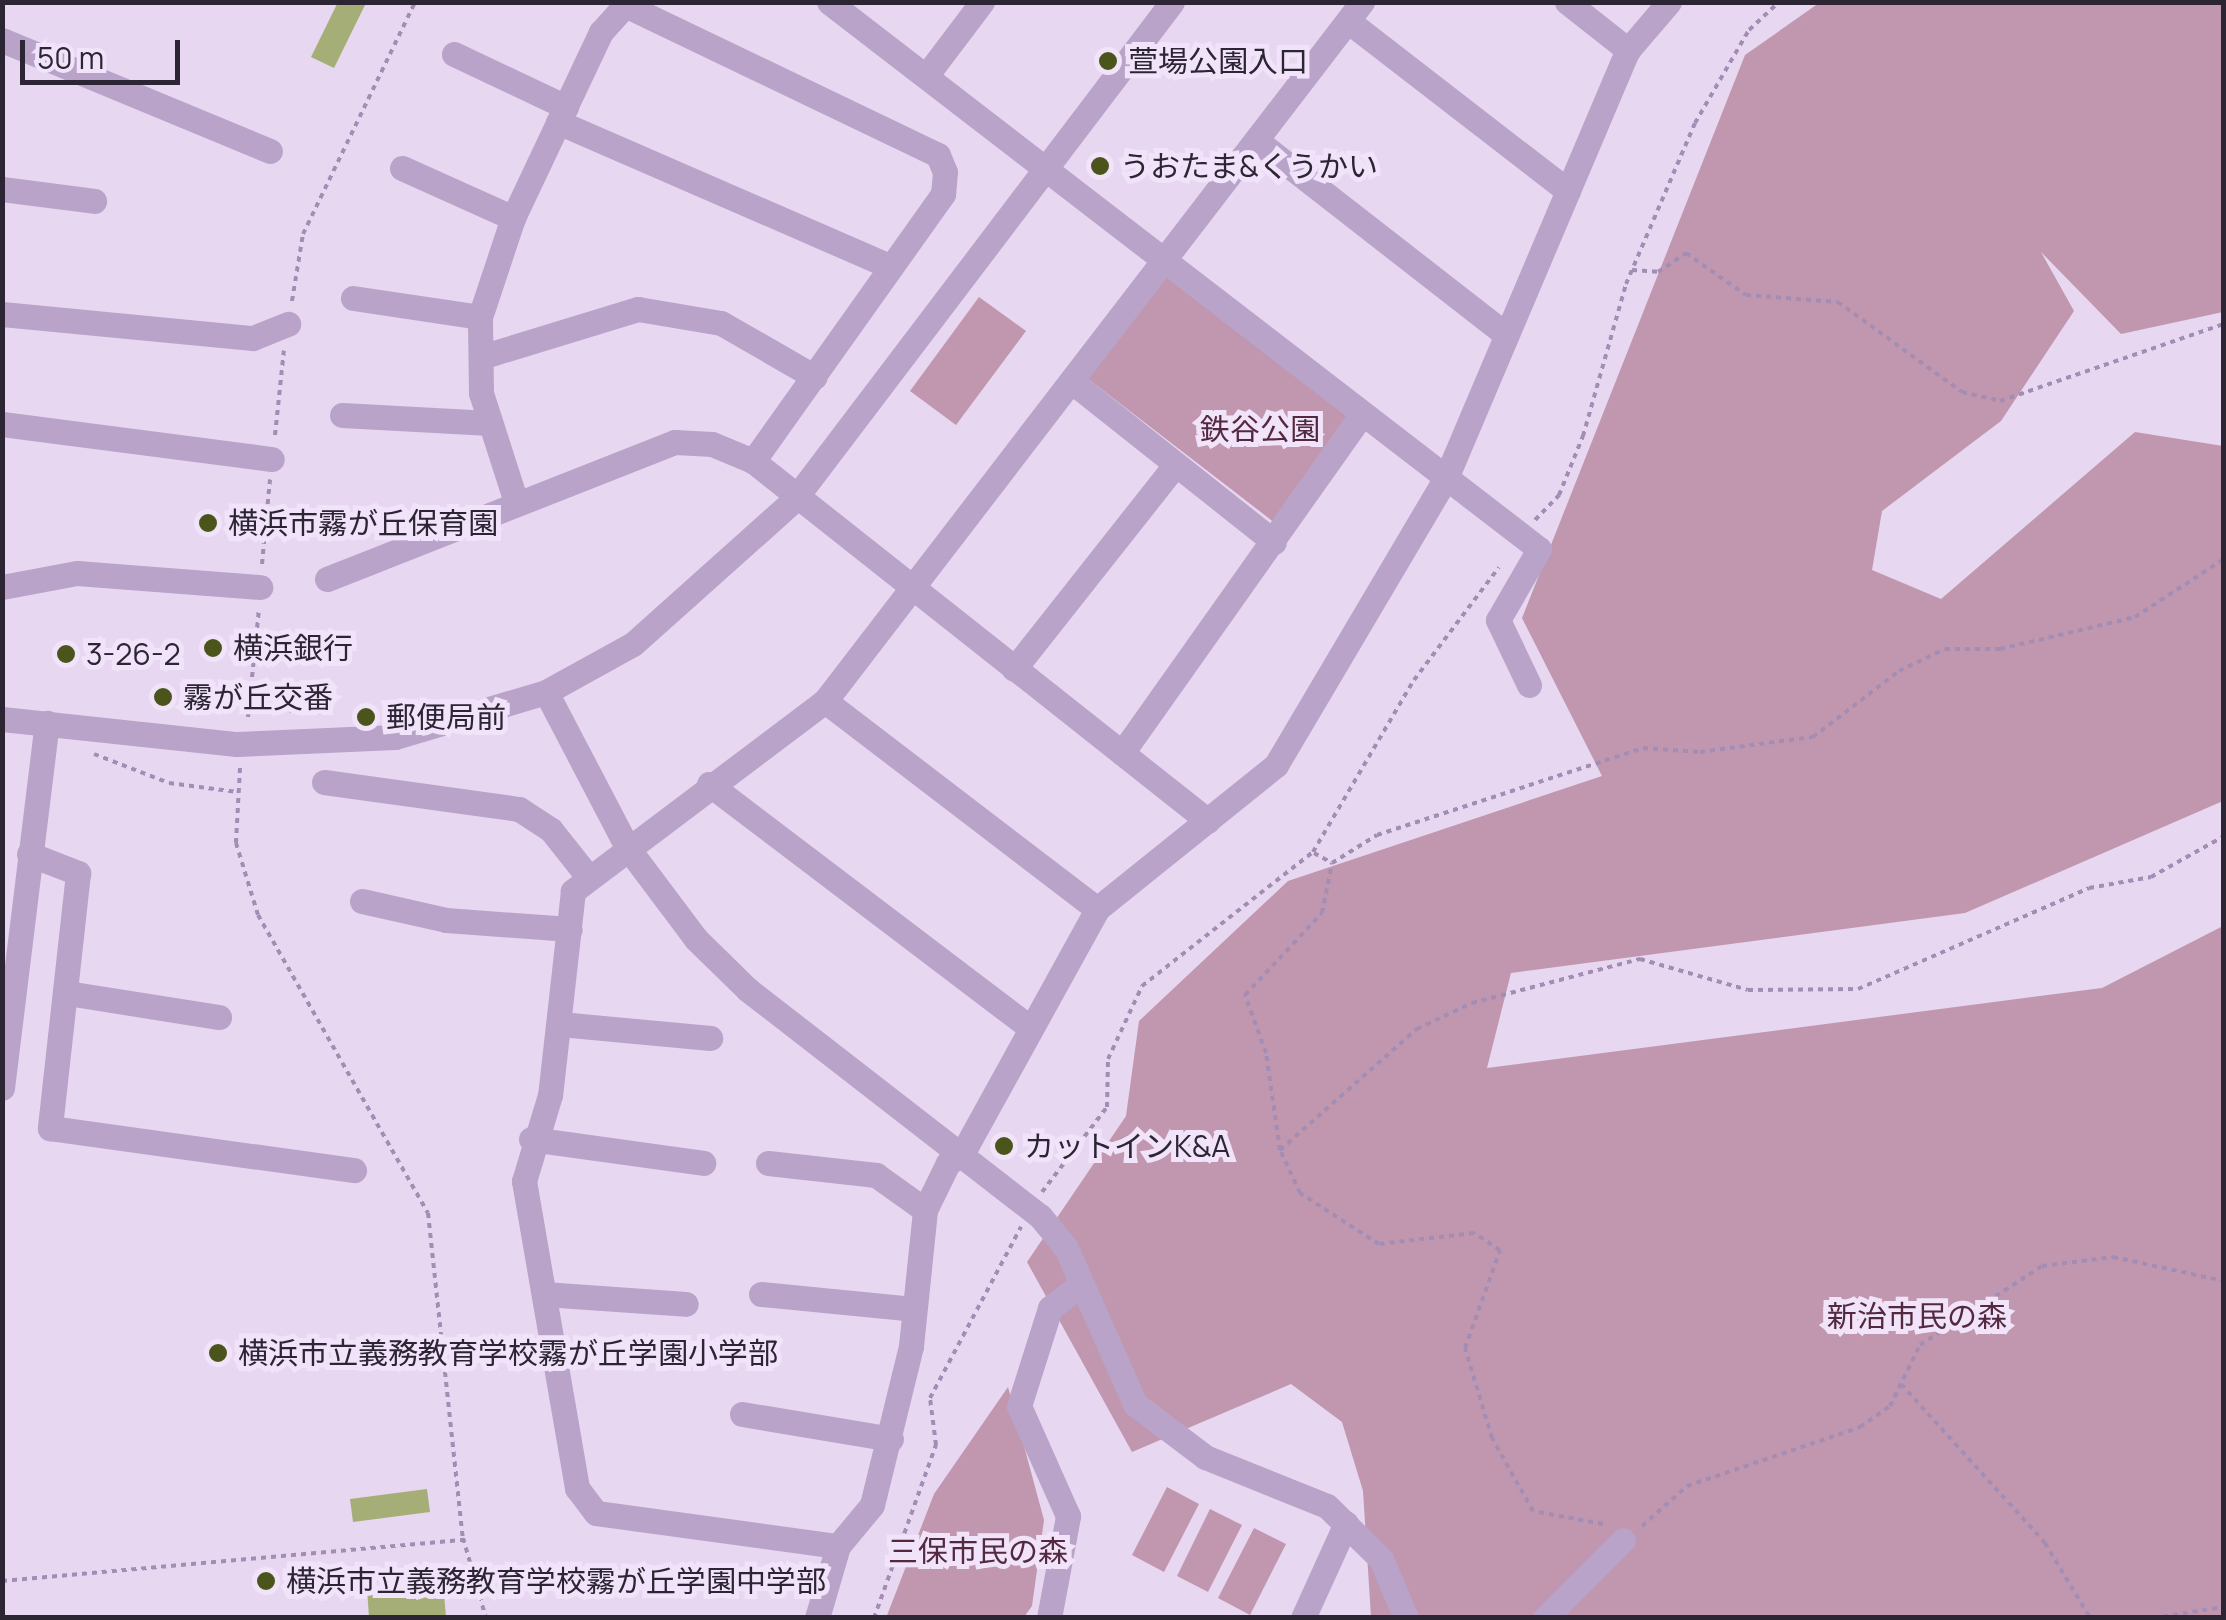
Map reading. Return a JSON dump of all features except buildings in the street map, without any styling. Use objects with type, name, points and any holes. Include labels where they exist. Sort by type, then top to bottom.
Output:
[{"type":"street","points":[[829,2],[1539,549],[1498,620],[1529,684]]},
{"type":"street","points":[[926,76],[982,2]]},
{"type":"street","points":[[2,719],[328,744],[472,721],[546,692],[633,644],[794,500],[1172,2]]},
{"type":"street","points":[[1567,2],[1628,50]]},
{"type":"street","points":[[817,1618],[838,1546],[872,1504],[891,1438],[925,1210],[962,1154],[1097,910],[1276,765],[1446,478],[1628,50],[1669,2]]},
{"type":"street","points":[[516,502],[490,423],[480,317],[513,218],[601,32],[625,6],[938,155],[943,194],[753,461]]},
{"type":"street","points":[[838,1546],[596,1513],[576,1488],[524,1180],[531,1139],[550,1094],[573,891],[708,784],[825,700],[1355,12],[1568,192]]},
{"type":"street","points":[[2,40],[270,152]]},
{"type":"street","points":[[454,54],[562,115],[891,267]]},
{"type":"street","points":[[1256,140],[1506,334]]},
{"type":"street","points":[[402,168],[513,218]]},
{"type":"street","points":[[2,190],[94,201]]},
{"type":"street","points":[[353,298],[480,317]]},
{"type":"street","points":[[481,357],[613,313],[669,311],[720,323],[815,376]]},
{"type":"street","points":[[2,314],[253,338],[288,324]]},
{"type":"street","points":[[1070,381],[1274,542]]},
{"type":"street","points":[[1122,753],[1362,414]]},
{"type":"street","points":[[342,415],[490,423]]},
{"type":"street","points":[[2,424],[272,458]]},
{"type":"street","points":[[327,579],[675,442],[753,461],[794,500],[1208,821]]},
{"type":"street","points":[[1014,670],[1176,465]]},
{"type":"street","points":[[2,587],[78,572],[260,587]]},
{"type":"street","points":[[546,692],[627,847],[747,990],[1028,1205],[1066,1248],[1079,1286],[1134,1404],[1168,1434],[1346,1523],[1382,1558],[1406,1618]]},
{"type":"street","points":[[825,700],[1097,910]]},
{"type":"street","points":[[2,1088],[14,902],[29,854],[47,723]]},
{"type":"street","points":[[324,782],[519,809],[552,830],[589,878]]},
{"type":"street","points":[[708,784],[1031,1028]]},
{"type":"street","points":[[29,854],[78,874],[50,1128],[354,1170]]},
{"type":"street","points":[[362,901],[446,920],[570,929]]},
{"type":"street","points":[[67,993],[219,1017]]},
{"type":"street","points":[[560,1024],[710,1038]]},
{"type":"street","points":[[531,1139],[703,1162]]},
{"type":"street","points":[[768,1163],[876,1175],[925,1210]]},
{"type":"street","points":[[1049,1618],[1068,1516],[1019,1406],[1050,1308],[1079,1286]]},
{"type":"street","points":[[544,1294],[686,1304]]},
{"type":"street","points":[[762,1294],[913,1308]]},
{"type":"street","points":[[742,1414],[891,1438]]},
{"type":"street","points":[[1303,1618],[1346,1523]]},
{"type":"street","points":[[1545,1618],[1624,1540]]},
{"type":"path","points":[[874,1618],[936,1445],[930,1398],[1010,1256],[1028,1205],[1107,1106],[1108,1059],[1142,986],[1313,852],[1414,680],[1521,536],[1559,495],[1632,270],[1714,87],[1779,2]]},
{"type":"path","points":[[1632,270],[1658,272],[1686,253],[1746,296],[1838,302],[1962,392],[2000,402],[2149,346],[2224,324]]},
{"type":"path","points":[[1332,863],[1424,815],[1642,748],[1700,752],[1813,737],[1899,671],[1945,648],[2000,649],[2134,617],[2224,559]]},
{"type":"path","points":[[248,717],[252,692]]},
{"type":"path","points":[[249,708],[322,714]]},
{"type":"path","points":[[85,750],[169,783],[237,792]]},
{"type":"path","points":[[240,767],[236,843],[258,915],[428,1213],[464,1540],[486,1618]]},
{"type":"path","points":[[1280,1150],[1403,1039],[1472,1003],[1640,959],[1748,990],[1858,989],[2089,888],[2151,877],[2224,836]]},
{"type":"path","points":[[1313,852],[1332,863]]},
{"type":"path","points":[[1332,863],[1322,914],[1245,994],[1266,1053],[1280,1150],[1300,1192],[1378,1244],[1474,1232],[1500,1250],[1464,1348],[1492,1438],[1533,1510],[1593,1517],[1624,1540],[1687,1486],[1860,1427],[1901,1384],[1920,1345],[2042,1266],[2113,1257],[2224,1281]]},
{"type":"path","points":[[1901,1384],[2045,1543],[2090,1618]]},
{"type":"path","points":[[2,1581],[464,1540]]},
{"type":"path","points":[[2153,1618],[2224,1607]]},
{"type":"green space","name":"新治市民の森","points":[[1819,3],[2223,3],[2223,312],[2121,334],[2041,252],[2074,311],[2001,421],[1882,511],[1872,570],[1941,599],[2135,432],[2223,446],[2223,801],[1965,913],[1511,973],[1487,1068],[2102,988],[2223,926],[2223,1617],[1371,1617],[1363,1491],[1342,1422],[1291,1384],[1132,1452],[1027,1262],[1126,1116],[1139,1021],[1288,881],[1602,776],[1522,618],[1745,55]]},
{"type":"green space","name":"鉄谷公園","points":[[1164,272],[1349,415],[1275,523],[1083,375]]},
{"type":"green space","points":[[979,297],[1026,331],[956,425],[910,391]]},
{"type":"green space","name":"三保市民の森","points":[[1008,1387],[1044,1520],[1032,1606],[1024,1617],[886,1618],[934,1494]]},
{"type":"green space","points":[[1167,1487],[1199,1504],[1164,1572],[1132,1555]]},
{"type":"green space","points":[[1210,1509],[1242,1525],[1208,1592],[1177,1576]]},
{"type":"green space","points":[[1254,1528],[1286,1544],[1250,1615],[1218,1598]]},
{"type":"shaded area","points":[[338,2],[366,3],[334,68],[311,57]]},
{"type":"shaded area","points":[[427,1489],[430,1512],[353,1522],[350,1499]]},
{"type":"shaded area","points":[[443,1583],[446,1617],[369,1617],[367,1589]]},
{"type":"place","name":"萱場公園入口","points":[[1108,61]]},
{"type":"place","name":"うおたま&くうかい","points":[[1100,166]]},
{"type":"place","name":"横浜市霧が丘保育園","points":[[208,523]]},
{"type":"place","name":"横浜銀行","points":[[213,648]]},
{"type":"place","name":"3-26-2","points":[[66,654]]},
{"type":"place","name":"霧が丘交番","points":[[163,697]]},
{"type":"place","name":"郵便局前","points":[[366,717]]},
{"type":"place","name":"カットインK&A","points":[[1004,1146]]},
{"type":"place","name":"横浜市立義務教育学校霧が丘学園小学部","points":[[218,1353]]},
{"type":"place","name":"横浜市立義務教育学校霧が丘学園中学部","points":[[266,1581]]}]
